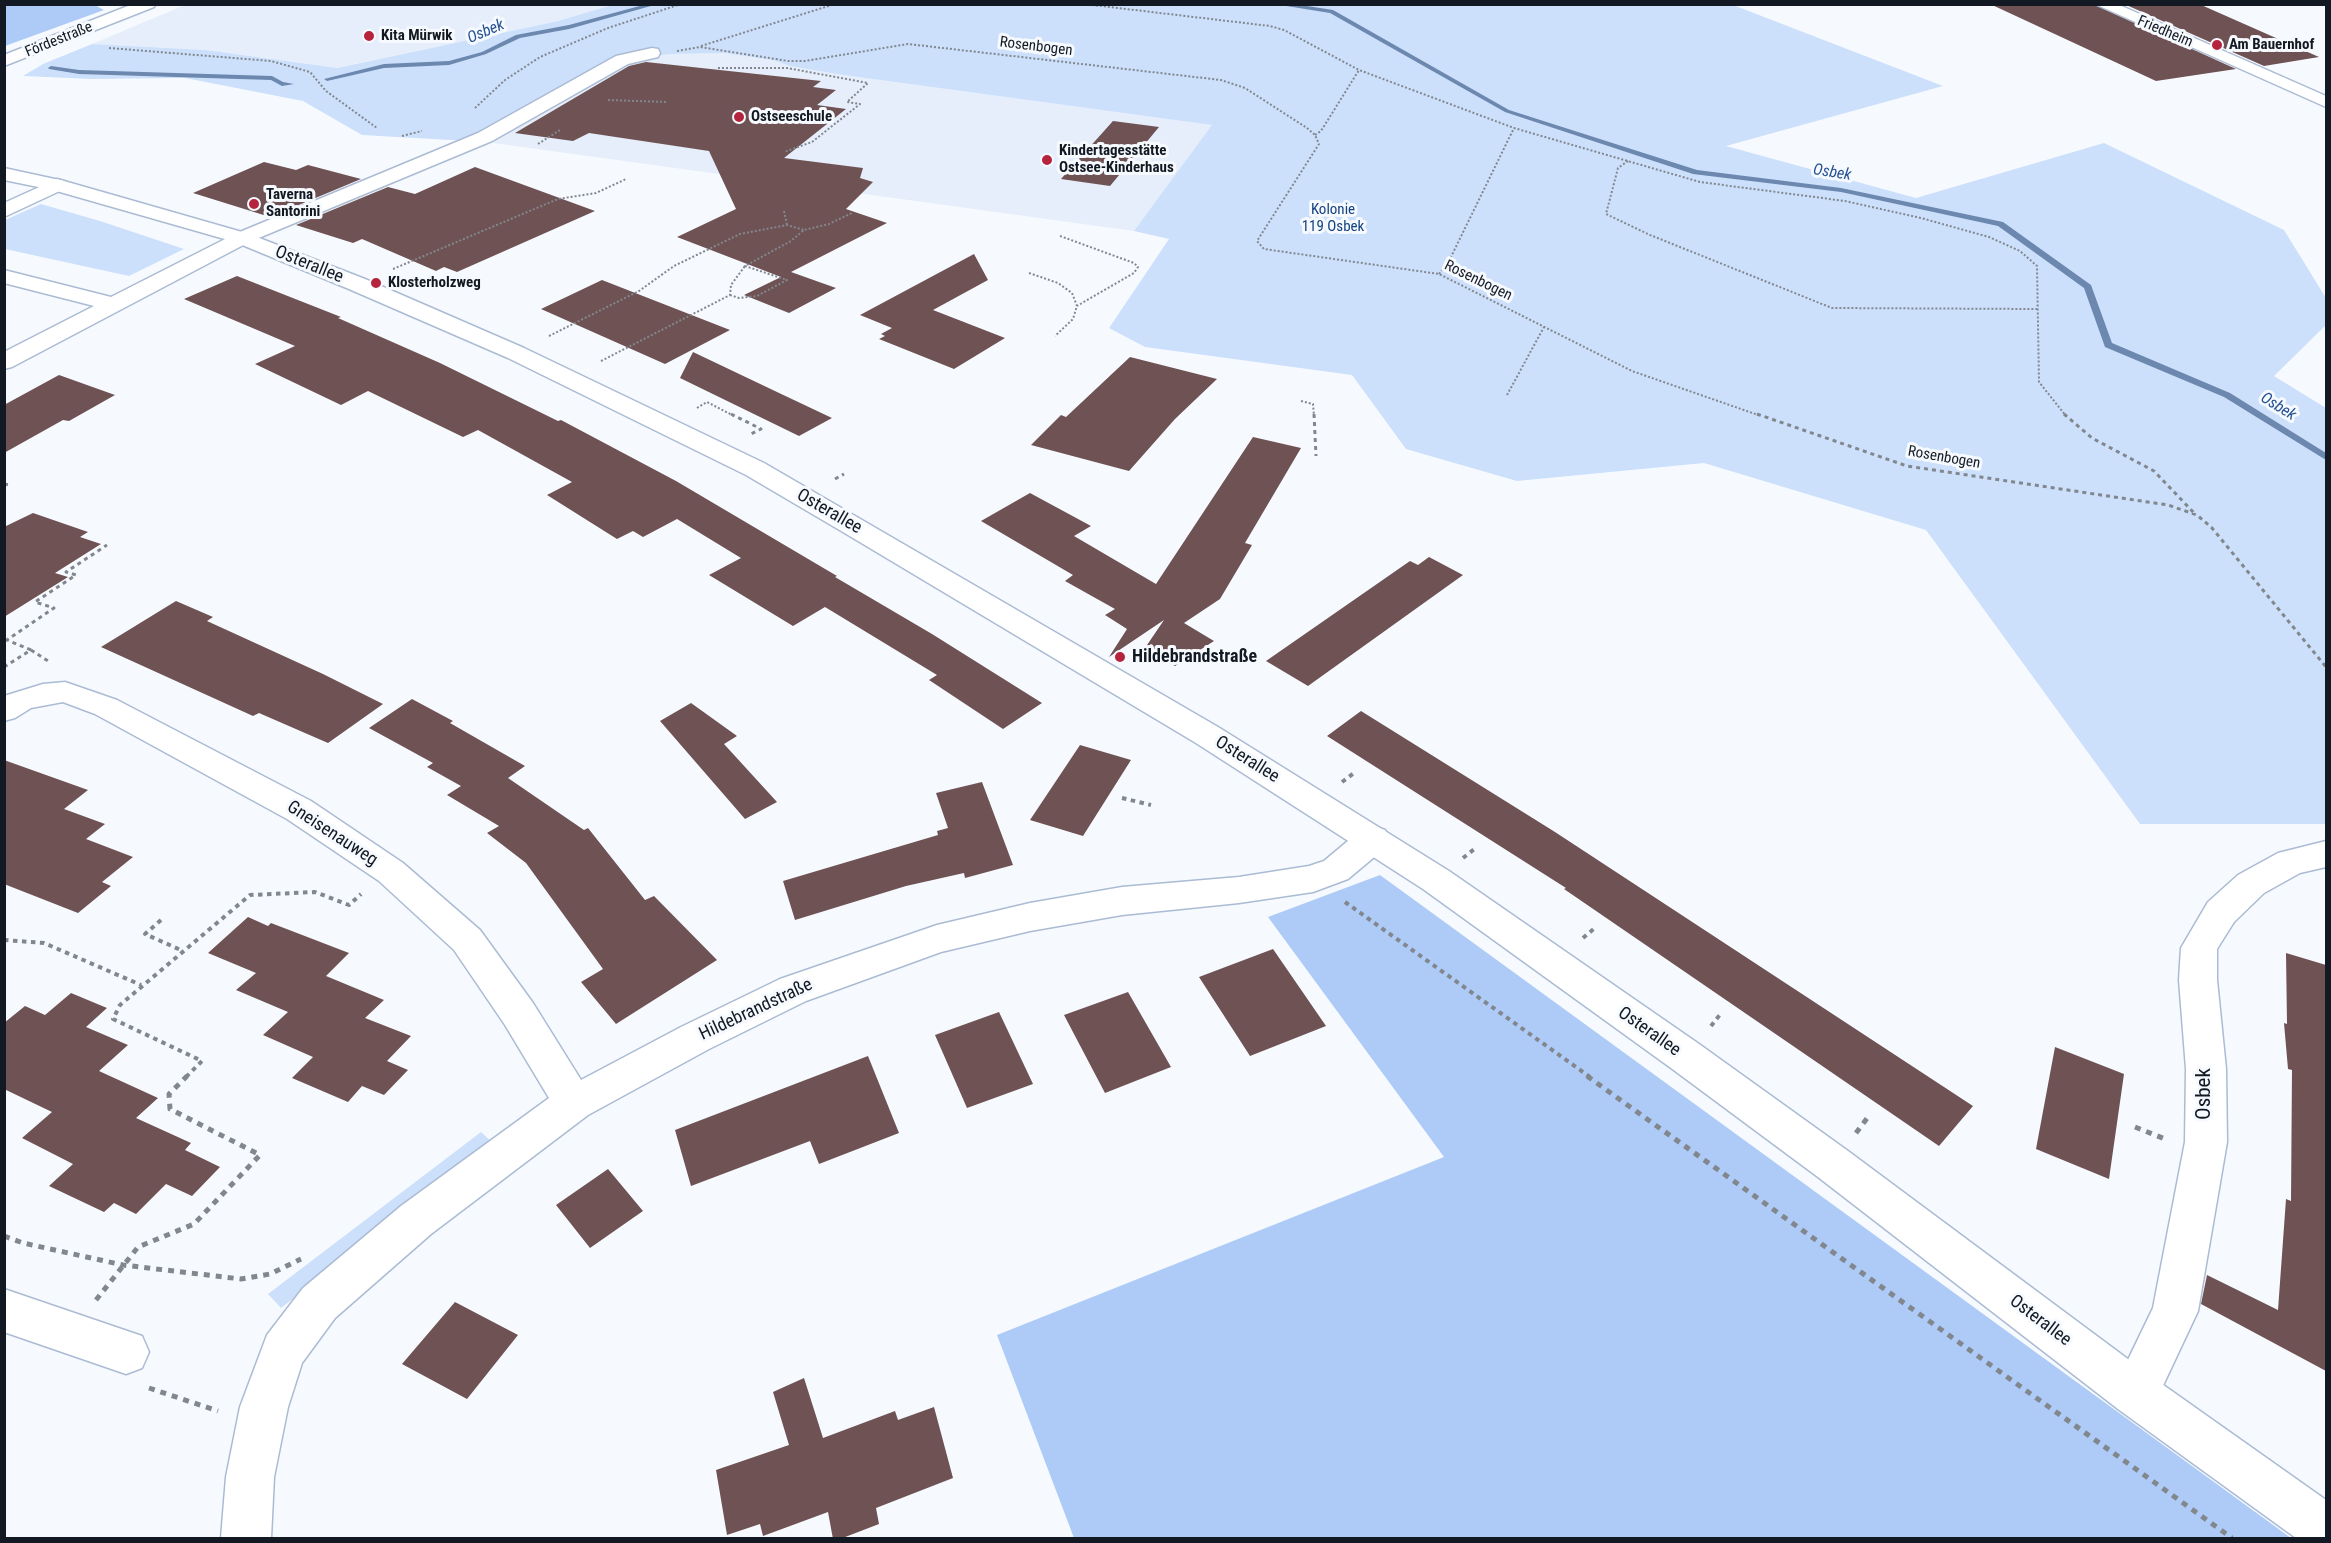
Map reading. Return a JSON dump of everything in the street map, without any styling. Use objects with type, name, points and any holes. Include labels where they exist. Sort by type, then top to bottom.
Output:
[{"type":"street","name":"Fördestraße","points":[[4,61],[148,4]]},
{"type":"street","name":"Friedheim","points":[[2103,4],[2326,102]]},
{"type":"street","points":[[4,362],[111,304],[242,238],[458,146],[485,137],[622,60],[652,53]]},
{"type":"street","name":"Osterallee","points":[[4,174],[57,185],[242,238],[357,284],[516,353],[764,475],[1208,735],[1436,880],[1695,1063],[1833,1164],[2135,1393],[2326,1530]]},
{"type":"street","points":[[4,210],[57,185]]},
{"type":"street","points":[[4,276],[111,304]]},
{"type":"street","name":"Gneisenauweg","points":[[4,711],[20,701],[43,694],[65,692],[106,707],[299,810],[391,872],[468,940],[519,1014],[574,1103]]},
{"type":"street","name":"Hildebrandstraße","points":[[246,1539],[250,1477],[264,1407],[284,1351],[319,1304],[416,1220],[574,1103],[695,1038],[793,990],[937,939],[1030,917],[1122,901],[1239,890],[1313,879],[1336,870],[1373,839]]},
{"type":"street","name":"Osbek","points":[[2135,1393],[2175,1311],[2206,1142],[2206,1069],[2198,980],[2199,948],[2221,912],[2251,884],[2290,862],[2326,854]]},
{"type":"street","points":[[4,1310],[126,1352]]},
{"type":"path","points":[[470,112],[505,80],[540,57],[608,28],[681,4]]},
{"type":"path","points":[[700,47],[835,4]]},
{"type":"path","points":[[1084,4],[1270,26],[1284,30],[1359,70],[1514,128],[1700,182],[1845,201],[1921,218],[1989,237],[2020,251],[2037,266],[2039,382],[2062,412],[2092,438],[2154,471],[2197,515]]},
{"type":"path","points":[[56,42],[143,52],[271,61],[310,72],[326,91],[377,128]]},
{"type":"path","name":"Rosenbogen","points":[[652,53],[700,47],[796,61],[908,44],[1221,80],[1245,88],[1315,135],[1319,144],[1257,241],[1264,249],[1439,274],[1632,371],[1908,466],[2168,505],[2197,515],[2212,528],[2326,667]]},
{"type":"path","points":[[718,68],[780,67],[868,83],[847,102],[860,104],[812,142],[784,152]]},
{"type":"path","points":[[1315,135],[1321,131],[1359,70]]},
{"type":"path","points":[[607,100],[667,102]]},
{"type":"path","points":[[1439,274],[1449,261],[1514,128]]},
{"type":"path","points":[[402,136],[425,130]]},
{"type":"path","points":[[1628,160],[1618,168],[1606,214],[1650,236],[1832,308],[2037,309]]},
{"type":"path","points":[[357,284],[558,199],[596,193],[626,179]]},
{"type":"path","points":[[784,211],[787,225]]},
{"type":"path","points":[[516,353],[639,291],[675,266],[740,234],[787,225],[804,230],[829,225],[852,213]]},
{"type":"path","points":[[730,295],[731,285],[745,266],[791,241],[804,230]]},
{"type":"path","points":[[1060,236],[1134,263],[1138,267],[1134,273],[1077,306]]},
{"type":"path","points":[[568,378],[730,295],[739,298],[757,296],[787,280],[745,266]]},
{"type":"path","points":[[1029,273],[1072,293],[1077,306],[1073,319],[1055,336]]},
{"type":"path","points":[[1507,395],[1544,327]]},
{"type":"path","points":[[1301,401],[1313,404],[1316,456]]},
{"type":"path","points":[[4,667],[31,650],[7,640],[54,608],[35,602],[76,575],[66,572],[107,545]]},
{"type":"path","points":[[1122,798],[1150,805]]},
{"type":"path","points":[[70,1333],[138,1247],[194,1224],[260,1155],[170,1110],[169,1094],[202,1061],[113,1018],[120,1005],[250,895],[315,892],[348,904],[391,872]]},
{"type":"path","points":[[1313,879],[2232,1539]]},
{"type":"path","points":[[161,920],[145,934],[183,951]]},
{"type":"path","points":[[4,940],[44,943],[141,985]]},
{"type":"path","points":[[4,1236],[123,1265],[241,1279],[270,1274],[304,1258]]},
{"type":"path","points":[[126,1352],[120,1375],[138,1384],[215,1412],[264,1407]]},
{"type":"shaded area","points":[[5,4],[95,5],[104,10],[5,46]]},
{"type":"shaded area","name":"Kita Mürwik","points":[[185,5],[616,5],[558,21],[336,68],[206,50],[92,44]]},
{"type":"shaded area","points":[[724,53],[773,60],[790,66],[836,74],[1213,125],[1134,231],[486,142],[635,58],[672,54]]},
{"type":"shaded area","points":[[1380,875],[2291,1538],[1074,1538],[997,1335],[1444,1157],[1268,917]]},
{"type":"green space","name":"Kolonie 119 Osbek","points":[[616,4],[1733,5],[1943,86],[1726,146],[1916,198],[2104,143],[2284,230],[2326,298],[2326,325],[2274,376],[2326,408],[2326,824],[2140,824],[1926,530],[1704,463],[1517,481],[1406,449],[1352,375],[1145,347],[1109,328],[1169,239],[1134,231],[1212,125],[836,74],[790,66],[773,60],[724,53],[672,54],[635,58],[486,142],[362,135],[303,101],[185,78],[91,79],[23,76],[43,64],[92,44],[206,50],[337,68],[558,21]]},
{"type":"green space","points":[[41,204],[184,249],[129,276],[5,249],[5,220]]},
{"type":"green space","points":[[481,1132],[494,1144],[281,1308],[268,1294]]},
{"type":"building","points":[[1990,4],[2093,4],[2236,69],[2156,81]]},
{"type":"building","points":[[2124,4],[2199,4],[2319,57],[2264,66]]},
{"type":"building","points":[[646,62],[821,81],[813,87],[836,90],[817,105],[846,109],[784,158],[863,168],[860,178],[873,182],[846,209],[887,223],[791,272],[836,288],[789,313],[744,295],[781,277],[677,237],[736,209],[709,151],[589,133],[573,141],[515,133],[629,66]]},
{"type":"building","points":[[1113,121],[1159,127],[1110,186],[1061,179]]},
{"type":"building","points":[[264,162],[296,170],[308,165],[361,179],[270,217],[193,193]]},
{"type":"building","points":[[475,167],[595,211],[457,272],[444,267],[436,271],[362,239],[353,243],[296,225],[388,187],[415,194]]},
{"type":"building","points":[[974,254],[988,280],[933,310],[1005,338],[954,369],[879,339],[885,336],[881,334],[892,328],[860,315]]},
{"type":"building","points":[[237,276],[341,317],[338,318],[440,363],[558,421],[561,420],[676,481],[837,576],[835,577],[1042,703],[1003,729],[929,680],[937,675],[825,607],[793,626],[709,575],[741,558],[677,519],[643,537],[633,531],[617,539],[547,495],[572,482],[478,430],[463,437],[368,391],[341,405],[255,364],[295,346],[184,299]]},
{"type":"building","points":[[602,280],[730,330],[665,364],[541,309]]},
{"type":"building","points":[[693,352],[832,418],[799,436],[680,378]]},
{"type":"building","points":[[1130,357],[1217,379],[1175,419],[1129,471],[1031,445],[1061,415],[1066,417]]},
{"type":"building","points":[[59,375],[115,395],[69,421],[63,420],[4,453],[4,405]]},
{"type":"building","points":[[1253,437],[1301,448],[1245,543],[1252,545],[1220,599],[1184,623],[1214,641],[1175,666],[1151,652],[1153,645],[1145,648],[1164,620],[1109,657],[1127,629],[1105,615],[1115,609],[1065,581],[1073,575],[981,521],[1030,493],[1091,526],[1074,536],[1156,584]]},
{"type":"building","points":[[33,513],[88,532],[80,537],[101,544],[55,573],[68,577],[4,617],[4,527]]},
{"type":"building","points":[[1429,557],[1463,575],[1308,686],[1266,661],[1410,561],[1418,565]]},
{"type":"building","points":[[176,601],[213,617],[207,621],[383,704],[328,743],[259,713],[253,716],[101,647]]},
{"type":"building","points":[[412,699],[453,721],[450,723],[525,766],[508,778],[584,830],[588,828],[645,900],[654,896],[717,960],[616,1024],[581,982],[603,969],[526,863],[487,833],[499,826],[447,795],[461,786],[427,767],[433,763],[369,728]]},
{"type":"building","points":[[691,703],[737,736],[724,744],[777,802],[745,819],[660,721]]},
{"type":"building","points":[[1361,711],[1555,832],[1973,1106],[1939,1146],[1564,889],[1566,888],[1327,736]]},
{"type":"building","points":[[1080,745],[1131,760],[1083,836],[1030,820]]},
{"type":"building","points":[[4,760],[88,790],[64,809],[105,824],[86,839],[133,857],[102,882],[111,886],[78,913],[4,884]]},
{"type":"building","points":[[982,782],[1013,865],[965,878],[964,873],[906,886],[795,920],[783,881],[938,835],[937,831],[948,828],[936,793]]},
{"type":"building","points":[[248,917],[268,926],[271,923],[349,953],[326,976],[384,1000],[365,1018],[411,1036],[387,1061],[408,1070],[384,1095],[362,1086],[348,1102],[292,1078],[313,1057],[263,1035],[288,1012],[236,990],[256,973],[208,953]]},
{"type":"building","points":[[1273,949],[1326,1026],[1250,1056],[1199,977]]},
{"type":"building","points":[[2286,953],[2326,965],[2326,1371],[2201,1304],[2207,1275],[2278,1310],[2286,1199],[2291,1201],[2292,1070],[2288,1069],[2284,1023],[2287,1024]]},
{"type":"building","points":[[1128,992],[1171,1067],[1105,1093],[1064,1015]]},
{"type":"building","points":[[71,993],[107,1008],[86,1027],[128,1045],[99,1071],[158,1098],[136,1118],[191,1143],[185,1150],[220,1167],[192,1196],[166,1184],[136,1214],[114,1203],[104,1212],[49,1186],[73,1164],[22,1138],[52,1112],[4,1089],[4,1023],[25,1006],[45,1015]]},
{"type":"building","points":[[999,1012],[1033,1084],[967,1108],[935,1035]]},
{"type":"building","points":[[2055,1047],[2124,1074],[2109,1179],[2036,1149]]},
{"type":"building","points":[[868,1056],[899,1133],[819,1164],[810,1141],[691,1186],[675,1130]]},
{"type":"building","points":[[608,1169],[643,1211],[590,1248],[556,1205]]},
{"type":"building","points":[[455,1302],[518,1335],[467,1399],[402,1364]]},
{"type":"building","points":[[804,1378],[823,1438],[895,1411],[898,1420],[934,1407],[953,1478],[876,1508],[879,1524],[840,1539],[833,1539],[828,1512],[763,1536],[760,1524],[727,1535],[716,1470],[789,1445],[773,1392]]},
{"type":"waterway","name":"Osbek","points":[[327,79],[384,66],[449,63],[484,53],[518,36],[569,27],[655,4]]},
{"type":"waterway","name":"Osbek","points":[[1277,4],[1331,11],[1507,111],[1696,172],[1841,190],[2000,224],[2088,287],[2108,345],[2227,395],[2326,457]]},
{"type":"waterway","name":"Osbek","points":[[51,68],[79,72],[272,78],[282,84],[291,84]]},
{"type":"place","name":"Kita Mürwik","points":[[369,36]]},
{"type":"place","name":"Am Bauernhof","points":[[2217,45]]},
{"type":"place","name":"Ostseeschule","points":[[739,117]]},
{"type":"place","name":"Kindertagesstätte Ostsee-Kinderhaus","points":[[1047,160]]},
{"type":"place","name":"Taverna Santorini","points":[[254,204]]},
{"type":"place","name":"Klosterholzweg","points":[[376,283]]},
{"type":"place","name":"Hildebrandstraße","points":[[1120,657]]}]
